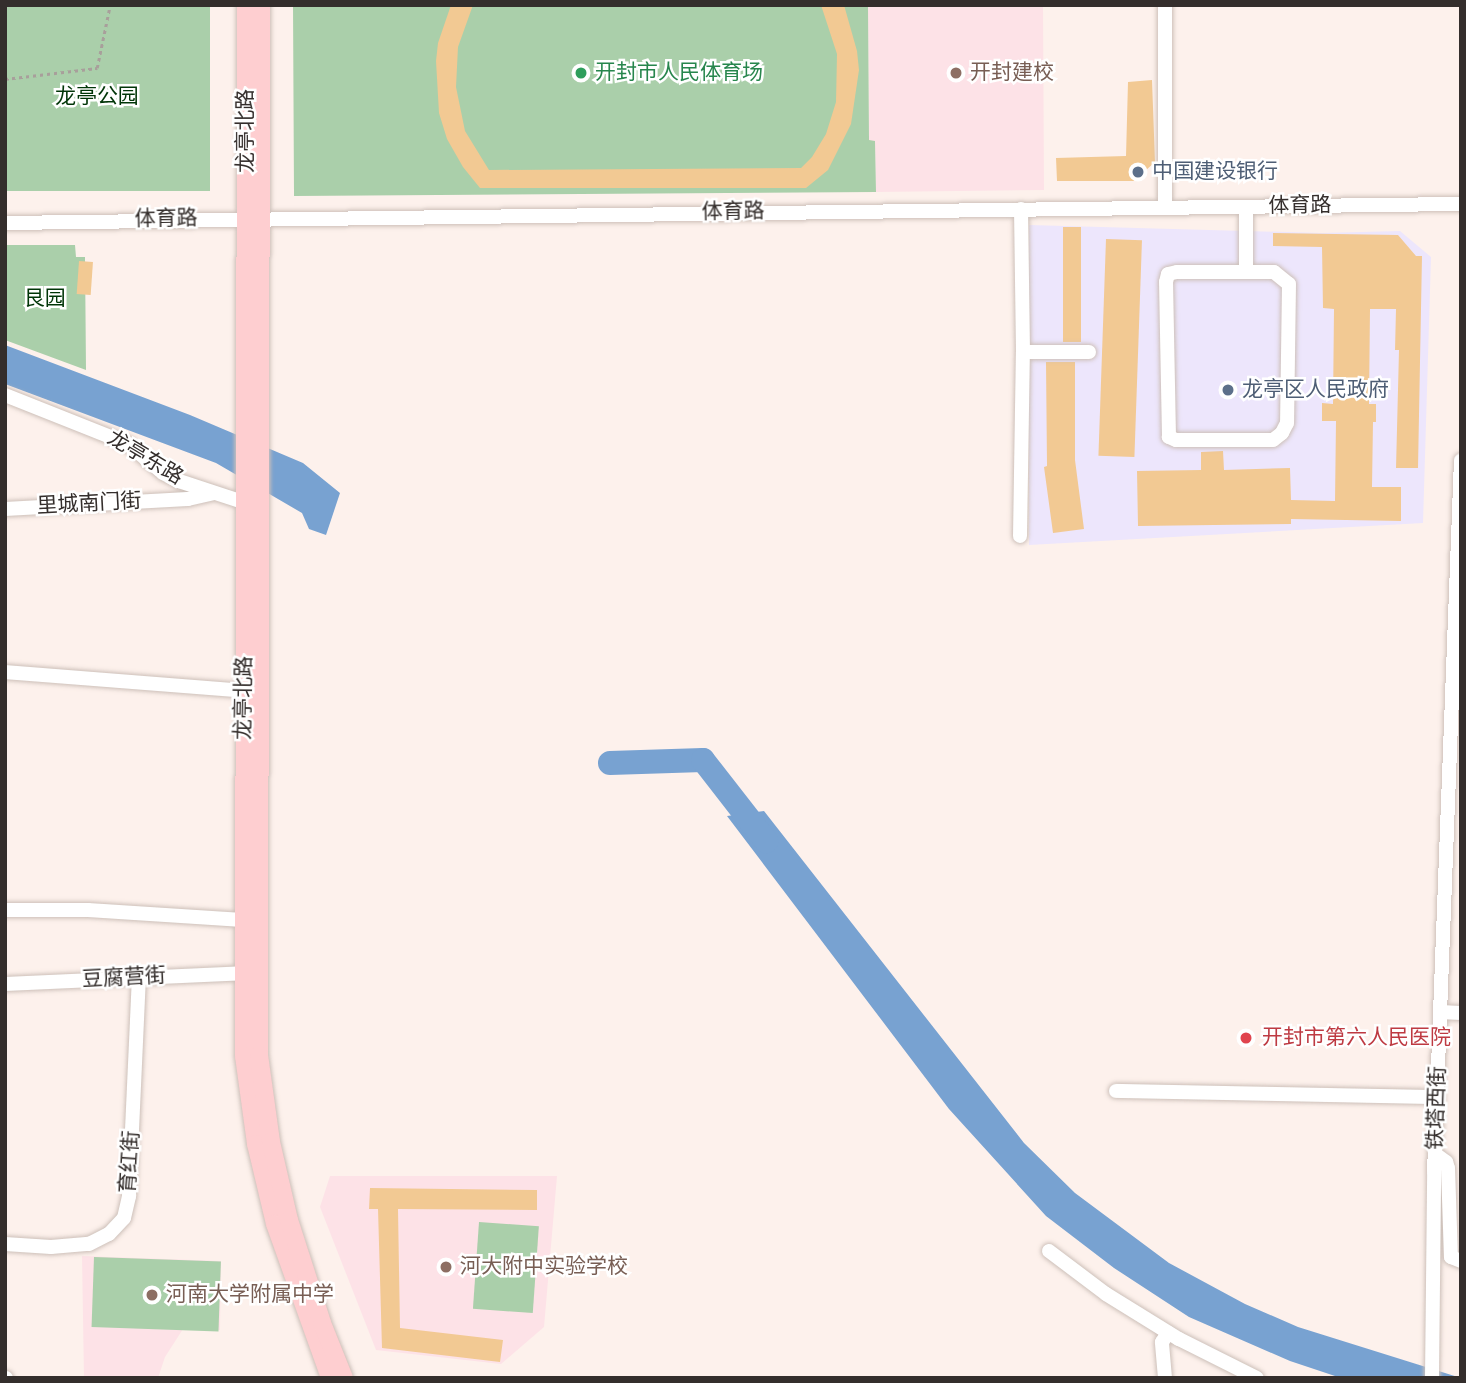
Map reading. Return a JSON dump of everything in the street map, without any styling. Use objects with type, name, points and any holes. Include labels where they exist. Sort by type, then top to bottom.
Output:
[{"type":"main road","name":"龙亭北路","points":[[246,5],[254,218]]},
{"type":"main road","name":"龙亭北路","points":[[261,5],[254,218],[254,428],[244,691],[244,1056],[256,1144],[275,1224],[330,1378]]},
{"type":"main road","name":"龙亭北路","points":[[251,496],[262,1084],[271,1142],[289,1220],[322,1323],[344,1378]]},
{"type":"street","points":[[1165,5],[1165,208]]},
{"type":"street","name":"体育路","points":[[5,223],[1461,204]]},
{"type":"street","points":[[1245,272],[1247,207]]},
{"type":"street","points":[[1020,209],[1023,352],[1020,536]]},
{"type":"street","points":[[1245,272],[1274,272],[1289,284],[1287,423],[1282,433],[1273,439],[1176,440],[1169,437],[1166,428],[1168,275],[1245,272]]},
{"type":"street","points":[[1023,352],[1089,352]]},
{"type":"street","name":"龙亭东路","points":[[5,395],[128,444],[163,473],[214,492],[251,496]]},
{"type":"street","name":"铁塔西街","points":[[1432,1378],[1434,1172],[1440,1012],[1454,836],[1461,461]]},
{"type":"street","name":"里城南门街","points":[[5,509],[188,499],[214,492]]},
{"type":"street","points":[[5,672],[244,691]]},
{"type":"street","points":[[5,909],[88,910],[243,920]]},
{"type":"street","name":"豆腐营街","points":[[5,984],[243,973]]},
{"type":"street","name":"育红街","points":[[5,1244],[51,1247],[89,1244],[109,1234],[124,1218],[129,1196],[139,977]]},
{"type":"street","points":[[1440,1012],[1461,1013]]},
{"type":"street","points":[[1116,1091],[1437,1097]]},
{"type":"street","points":[[1435,1154],[1446,1162],[1448,1168],[1451,1257],[1461,1261]]},
{"type":"street","points":[[1049,1251],[1106,1294],[1168,1332],[1257,1378]]},
{"type":"street","points":[[1165,1378],[1162,1342],[1168,1332]]},
{"type":"path","points":[[5,79],[97,68],[110,5]]},
{"type":"shaded area","name":"开封建校","points":[[868,5],[1043,5],[1044,190],[876,192],[875,141],[869,141]]},
{"type":"shaded area","name":"龙亭区人民政府","points":[[1029,225],[1322,233],[1400,231],[1431,257],[1423,523],[1029,545]]},
{"type":"shaded area","name":"河大附中实验学校","points":[[330,1176],[557,1176],[544,1327],[501,1364],[376,1350],[320,1207]]},
{"type":"shaded area","name":"河南大学附属中学","points":[[82,1256],[221,1261],[220,1330],[183,1329],[165,1357],[158,1378],[84,1378]]},
{"type":"green space","name":"龙亭公园","points":[[5,5],[210,5],[210,191],[5,191]]},
{"type":"green space","name":"开封市人民体育场","points":[[293,5],[868,5],[869,140],[875,141],[876,192],[294,196]]},
{"type":"green space","name":"艮园","points":[[5,245],[75,245],[76,257],[85,257],[86,370],[5,340]]},
{"type":"green space","points":[[479,1222],[539,1226],[533,1313],[473,1309]]},
{"type":"green space","name":"河南大学附属中学","points":[[94,1257],[221,1261],[218,1331],[92,1327]]},
{"type":"water","points":[[5,345],[190,415],[303,463],[340,493],[326,535],[309,529],[302,513],[216,463],[5,384]]},
{"type":"water","points":[[764,811],[1024,1143],[1075,1193],[1169,1263],[1245,1304],[1298,1327],[1461,1378],[1341,1378],[1290,1361],[1189,1317],[1114,1268],[1046,1216],[949,1109],[727,816]]},
{"type":"building","points":[[451,5],[473,5],[458,47],[456,87],[465,131],[489,170],[801,168],[812,157],[826,134],[836,102],[837,54],[821,5],[844,5],[857,51],[859,70],[851,124],[828,170],[806,188],[480,188],[463,167],[447,139],[439,113],[436,61],[438,43]]},
{"type":"building","points":[[1152,80],[1155,162],[1134,181],[1057,181],[1056,158],[1126,156],[1128,82]]},
{"type":"building","points":[[1063,227],[1081,227],[1081,342],[1063,342]]},
{"type":"building","points":[[1273,233],[1398,235],[1416,256],[1422,256],[1418,468],[1396,468],[1399,350],[1395,350],[1396,309],[1370,309],[1369,404],[1376,404],[1376,422],[1373,422],[1372,487],[1401,487],[1401,521],[1291,519],[1291,524],[1138,526],[1137,471],[1201,470],[1201,452],[1223,451],[1224,470],[1290,468],[1291,500],[1335,501],[1336,421],[1322,421],[1322,403],[1333,404],[1334,309],[1323,308],[1322,247],[1273,246]]},
{"type":"building","points":[[1106,239],[1142,240],[1134,457],[1098,456]]},
{"type":"building","points":[[79,261],[93,262],[91,295],[77,294]]},
{"type":"building","points":[[1046,362],[1075,362],[1075,460],[1084,529],[1053,533],[1044,467],[1047,466]]},
{"type":"building","points":[[370,1188],[537,1190],[537,1210],[398,1209],[400,1328],[503,1340],[500,1362],[382,1348],[378,1209],[369,1209]]},
{"type":"waterway","points":[[610,763],[703,760],[766,841]]},
{"type":"place","name":"开封市人民体育场","points":[[581,73]]},
{"type":"place","name":"开封建校","points":[[956,73]]},
{"type":"place","name":"中国建设银行","points":[[1138,172]]},
{"type":"place","name":"龙亭区人民政府","points":[[1228,390]]},
{"type":"place","name":"开封市第六人民医院","points":[[1246,1038]]},
{"type":"place","name":"河大附中实验学校","points":[[446,1267]]},
{"type":"place","name":"河南大学附属中学","points":[[152,1295]]}]
